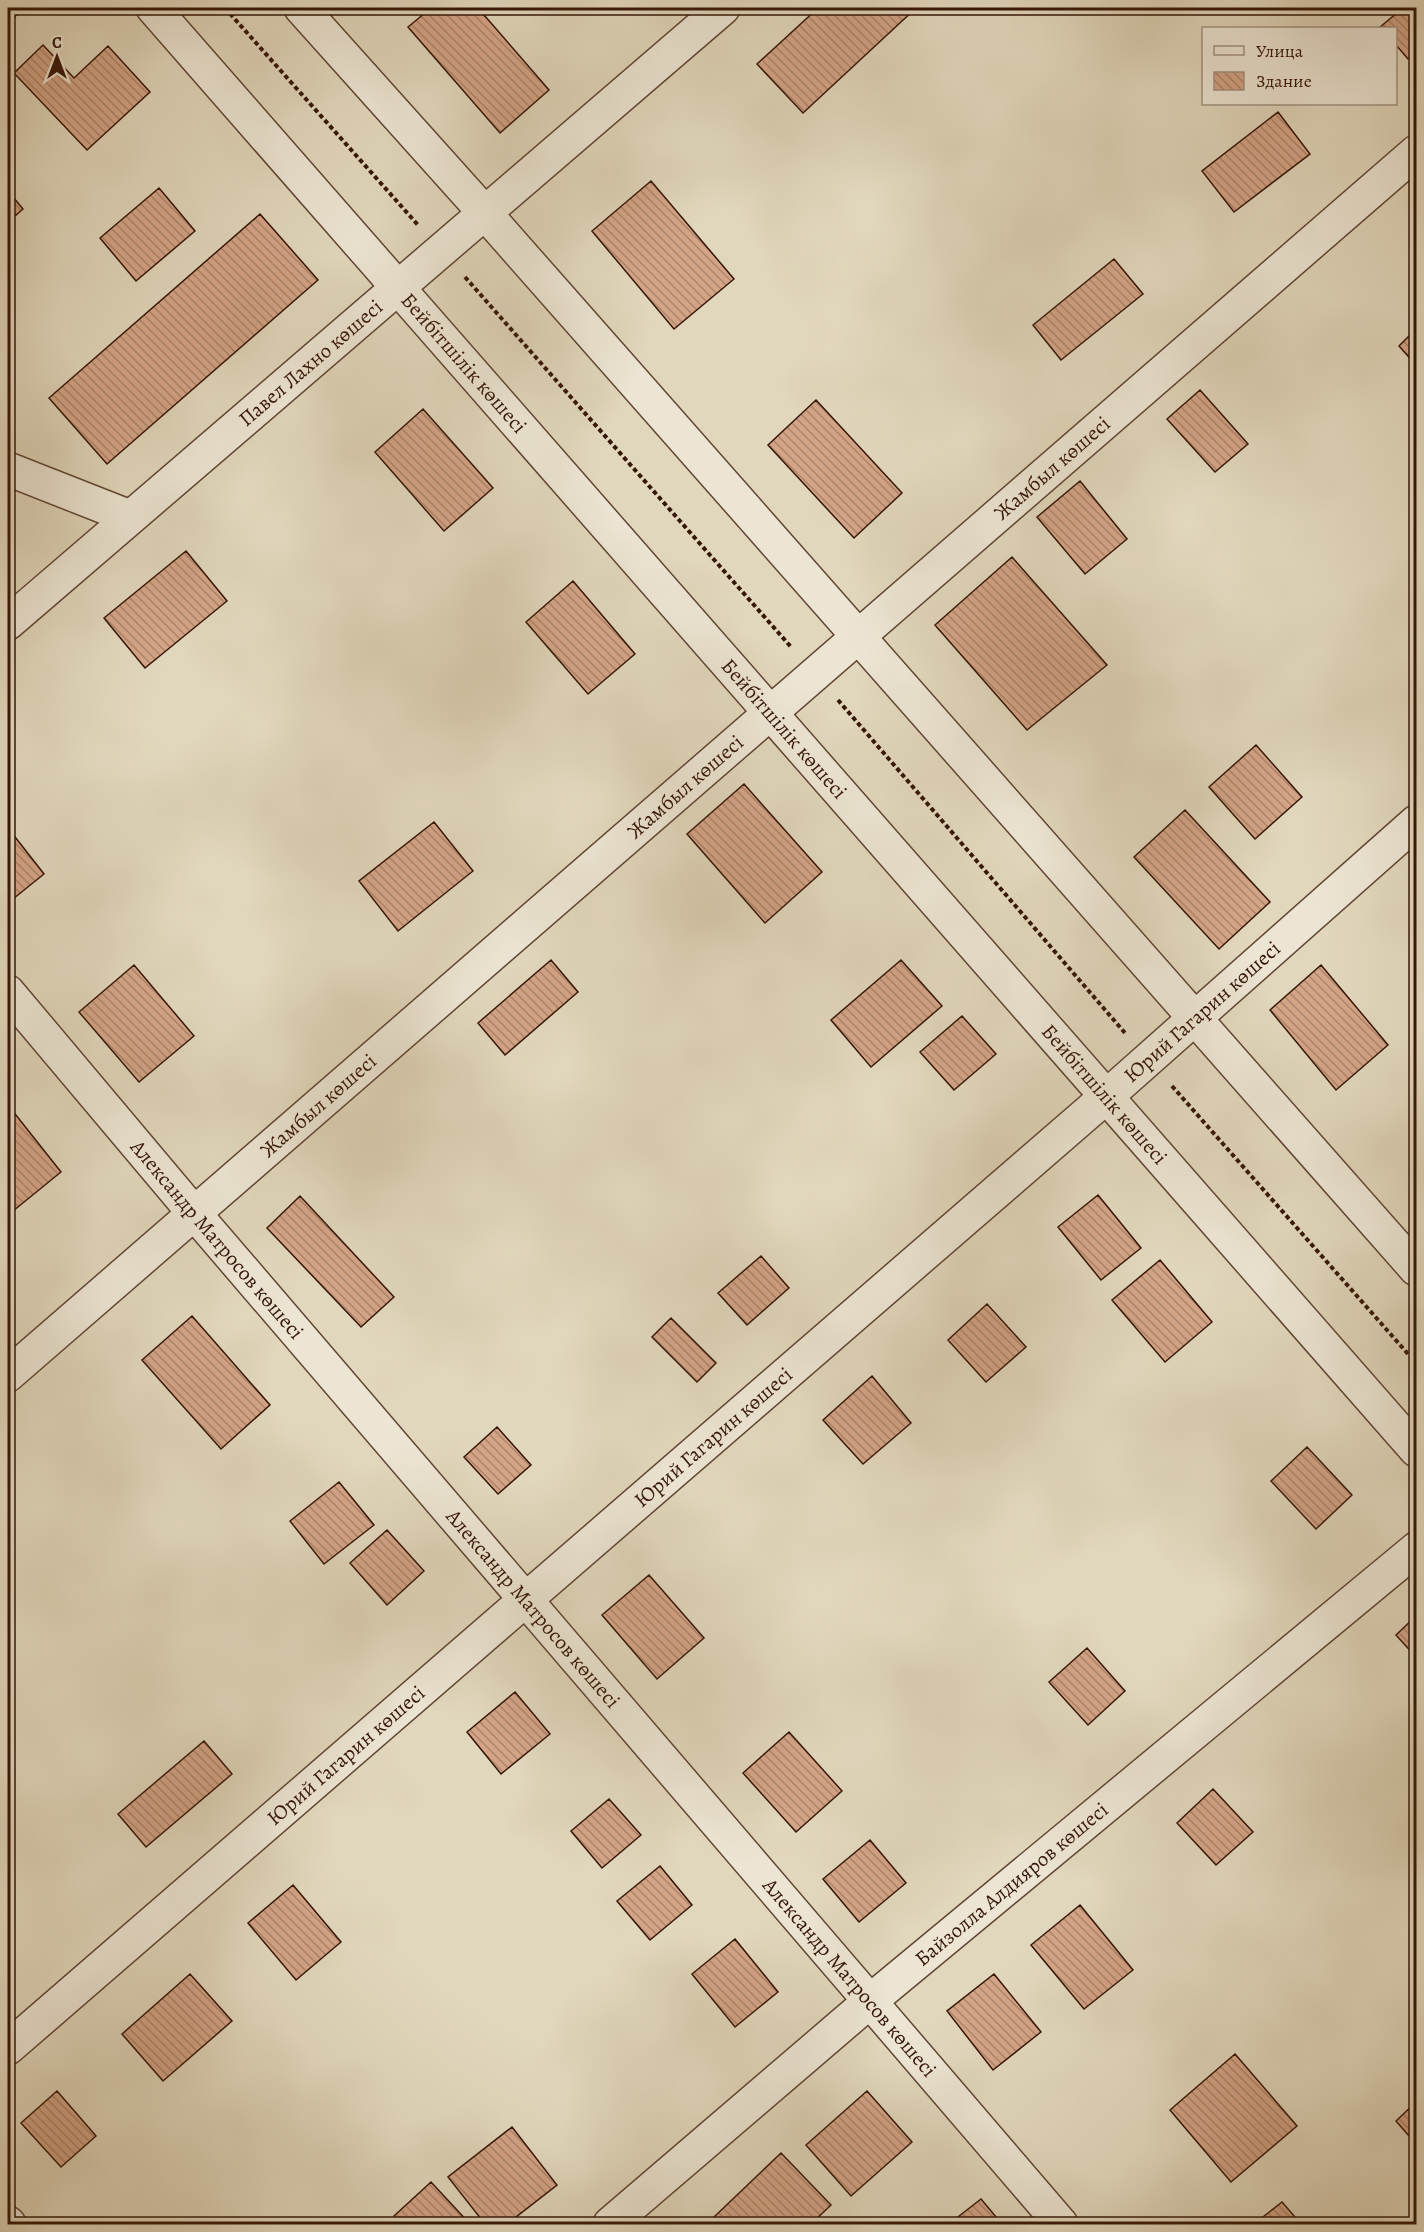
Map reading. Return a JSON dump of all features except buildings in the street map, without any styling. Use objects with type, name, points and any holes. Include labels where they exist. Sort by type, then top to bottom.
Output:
[{"type":"street","name":"Бейбітшілік көшесі","points":[[153,8],[1416,1450]]},
{"type":"street","points":[[301,8],[484,212],[1416,1269]]},
{"type":"street","name":"Павел Лахно көшесі","points":[[8,623],[397,286],[723,8]]},
{"type":"street","name":"Жамбыл көшесі","points":[[8,1375],[1416,152]]},
{"type":"street","points":[[8,469],[130,517]]},
{"type":"street","name":"Юрий Гагарин көшесі","points":[[8,2048],[1107,1096],[1416,822]]},
{"type":"street","name":"Александр Матросов көшесі","points":[[8,992],[194,1213],[1061,2224]]},
{"type":"street","name":"Байзолла Алдияров көшесі","points":[[610,2224],[870,2002],[1416,1549]]},
{"type":"path","points":[[225,8],[816,675],[1148,1059],[1416,1363]]}]
